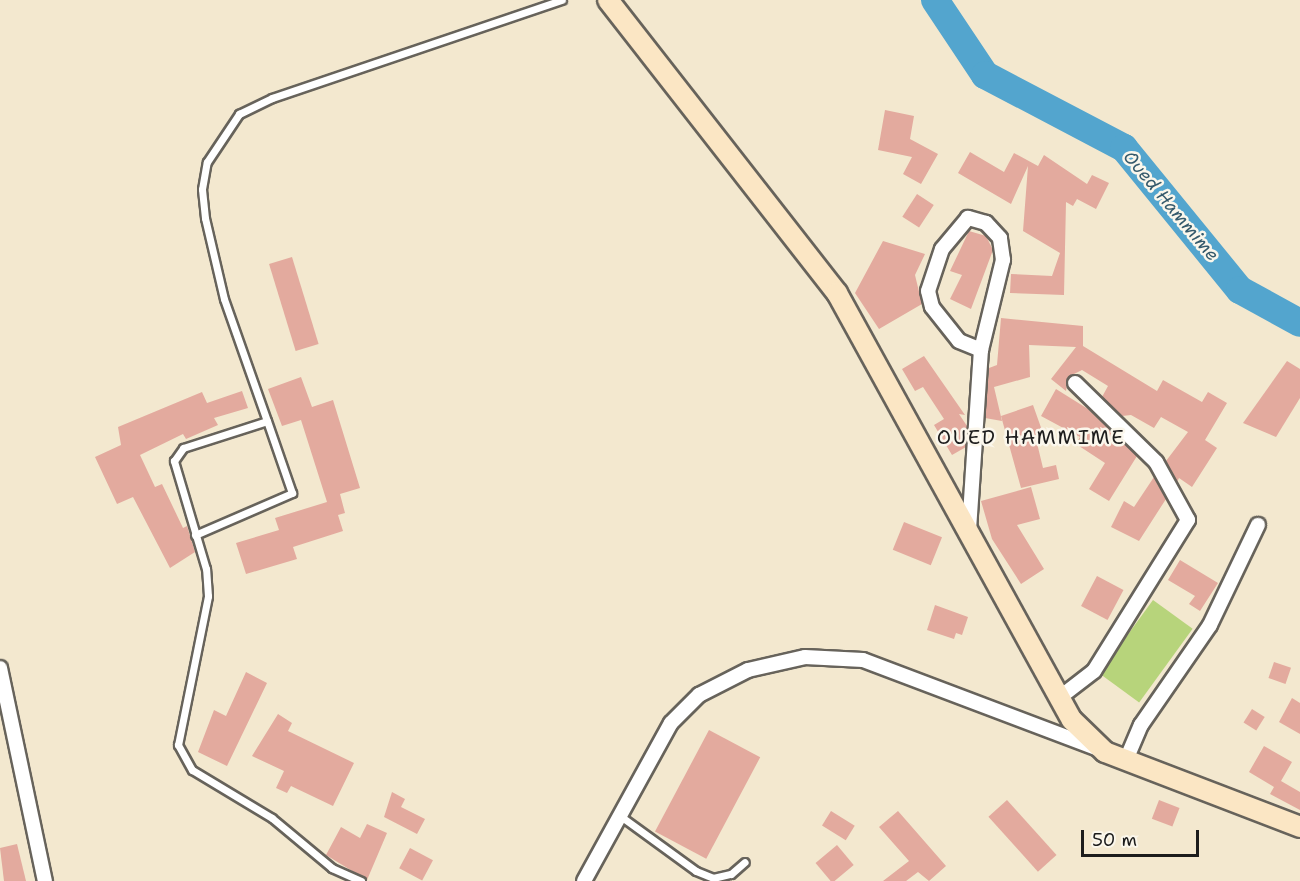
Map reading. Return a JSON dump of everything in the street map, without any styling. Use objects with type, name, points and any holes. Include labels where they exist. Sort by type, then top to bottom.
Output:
[{"type":"main road","points":[[608,0],[837,293],[969,538],[1072,720],[1105,752],[1300,827]]},
{"type":"street","points":[[969,538],[981,350],[1003,260],[1000,238],[986,223],[968,218],[942,249],[928,291],[932,307],[959,341],[981,350]]},
{"type":"street","points":[[1059,698],[1094,671],[1188,520],[1156,462],[1075,383]]},
{"type":"street","points":[[1126,760],[1141,725],[1210,625],[1258,525]]},
{"type":"street","points":[[584,881],[671,723],[699,695],[748,670],[805,657],[863,660],[1105,752]]},
{"type":"street","points":[[0,668],[45,881]]},
{"type":"lane","points":[[195,535],[292,493],[224,299],[205,218],[203,180],[220,134],[239,114],[272,98],[562,0]]},
{"type":"lane","points":[[267,421],[177,454],[176,477],[206,569],[208,596],[178,745],[182,757],[212,783],[272,818],[332,868],[361,881]]},
{"type":"lane","points":[[620,815],[696,871],[713,878],[731,874],[745,862]]},
{"type":"green space","points":[[1153,600],[1193,629],[1139,702],[1100,674]]},
{"type":"building","points":[[885,110],[914,116],[910,139],[938,154],[921,184],[903,174],[912,157],[878,150]]},
{"type":"building","points":[[970,152],[1004,172],[1014,153],[1038,166],[1044,155],[1087,184],[1092,175],[1109,183],[1096,209],[1077,199],[1073,206],[1066,202],[1064,295],[1010,293],[1011,274],[1052,276],[1060,253],[1023,231],[1028,166],[1011,204],[958,173]]},
{"type":"building","points":[[917,194],[934,205],[919,228],[902,217]]},
{"type":"building","points":[[969,231],[986,236],[993,250],[971,309],[950,299],[962,275],[950,271]]},
{"type":"building","points":[[883,241],[925,254],[915,275],[922,304],[879,329],[855,293]]},
{"type":"building","points":[[292,257],[319,344],[296,351],[269,264]]},
{"type":"building","points":[[1001,318],[1083,326],[1083,346],[1157,391],[1163,380],[1202,402],[1208,392],[1227,403],[1205,440],[1217,448],[1192,487],[1179,478],[1177,482],[1166,461],[1188,432],[1161,417],[1154,428],[1131,415],[1122,416],[1102,397],[1108,386],[1082,370],[1068,377],[1066,391],[1051,379],[1076,347],[1029,345],[1030,377],[994,387],[1002,421],[985,418],[989,368],[997,365]]},
{"type":"building","points":[[924,356],[965,415],[959,414],[967,426],[966,447],[952,455],[934,425],[944,419],[923,387],[915,391],[902,369]]},
{"type":"building","points":[[1287,361],[1300,369],[1300,398],[1276,437],[1243,423]]},
{"type":"building","points":[[301,377],[312,407],[333,400],[360,488],[340,494],[345,513],[338,515],[343,531],[293,547],[297,559],[246,574],[236,543],[279,530],[275,518],[327,502],[301,420],[282,426],[268,389]]},
{"type":"building","points":[[1056,389],[1088,409],[1137,456],[1109,501],[1089,489],[1105,463],[1076,444],[1080,437],[1041,416]]},
{"type":"building","points":[[242,391],[248,408],[214,418],[218,425],[186,439],[183,434],[140,455],[155,487],[162,484],[183,528],[187,526],[195,552],[170,568],[133,497],[117,504],[95,457],[121,445],[118,427],[202,392],[207,403]]},
{"type":"building","points":[[1033,405],[1044,436],[1036,439],[1043,468],[1056,465],[1059,479],[1021,488],[1001,416]]},
{"type":"building","points":[[1154,477],[1166,499],[1139,541],[1111,527],[1124,501],[1134,507]]},
{"type":"building","points":[[1031,487],[1040,519],[1017,525],[1044,569],[1021,584],[992,539],[981,501]]},
{"type":"building","points":[[904,522],[942,537],[931,565],[893,550]]},
{"type":"building","points":[[1180,560],[1218,583],[1200,611],[1189,604],[1195,596],[1168,580]]},
{"type":"building","points":[[1097,576],[1123,590],[1108,620],[1081,606]]},
{"type":"building","points":[[935,605],[968,617],[962,635],[956,633],[954,639],[927,630]]},
{"type":"building","points":[[1274,662],[1291,668],[1285,684],[1268,678]]},
{"type":"building","points":[[246,672],[267,683],[227,766],[198,752],[214,710],[226,716]]},
{"type":"building","points":[[1292,698],[1300,703],[1300,734],[1279,722]]},
{"type":"building","points":[[1252,709],[1265,717],[1256,731],[1244,723]]},
{"type":"building","points":[[278,714],[292,723],[288,731],[354,763],[333,806],[291,786],[287,793],[276,788],[284,771],[252,756]]},
{"type":"building","points":[[709,730],[760,757],[706,859],[655,832]]},
{"type":"building","points":[[1264,746],[1292,762],[1281,781],[1300,792],[1300,810],[1270,794],[1274,787],[1249,772]]},
{"type":"building","points":[[392,792],[405,799],[401,807],[425,819],[417,834],[384,817]]},
{"type":"building","points":[[1007,800],[1057,855],[1038,872],[988,817]]},
{"type":"building","points":[[1159,800],[1180,808],[1172,827],[1152,819]]},
{"type":"building","points":[[831,811],[855,826],[846,840],[822,825]]},
{"type":"building","points":[[898,811],[946,866],[929,881],[918,872],[906,881],[883,881],[909,861],[879,827]]},
{"type":"building","points":[[367,824],[387,833],[367,880],[326,855],[341,827],[360,838]]},
{"type":"building","points":[[17,844],[26,881],[4,881],[0,848]]},
{"type":"building","points":[[837,845],[854,865],[835,881],[831,881],[816,863]]},
{"type":"building","points":[[410,848],[433,860],[422,881],[399,868]]},
{"type":"waterway","name":"Oued Hammime","points":[[935,0],[985,75],[1124,148],[1240,290],[1300,323]]},
{"type":"district","name":"OUED HAMMIME","points":[[1031,437]]}]
